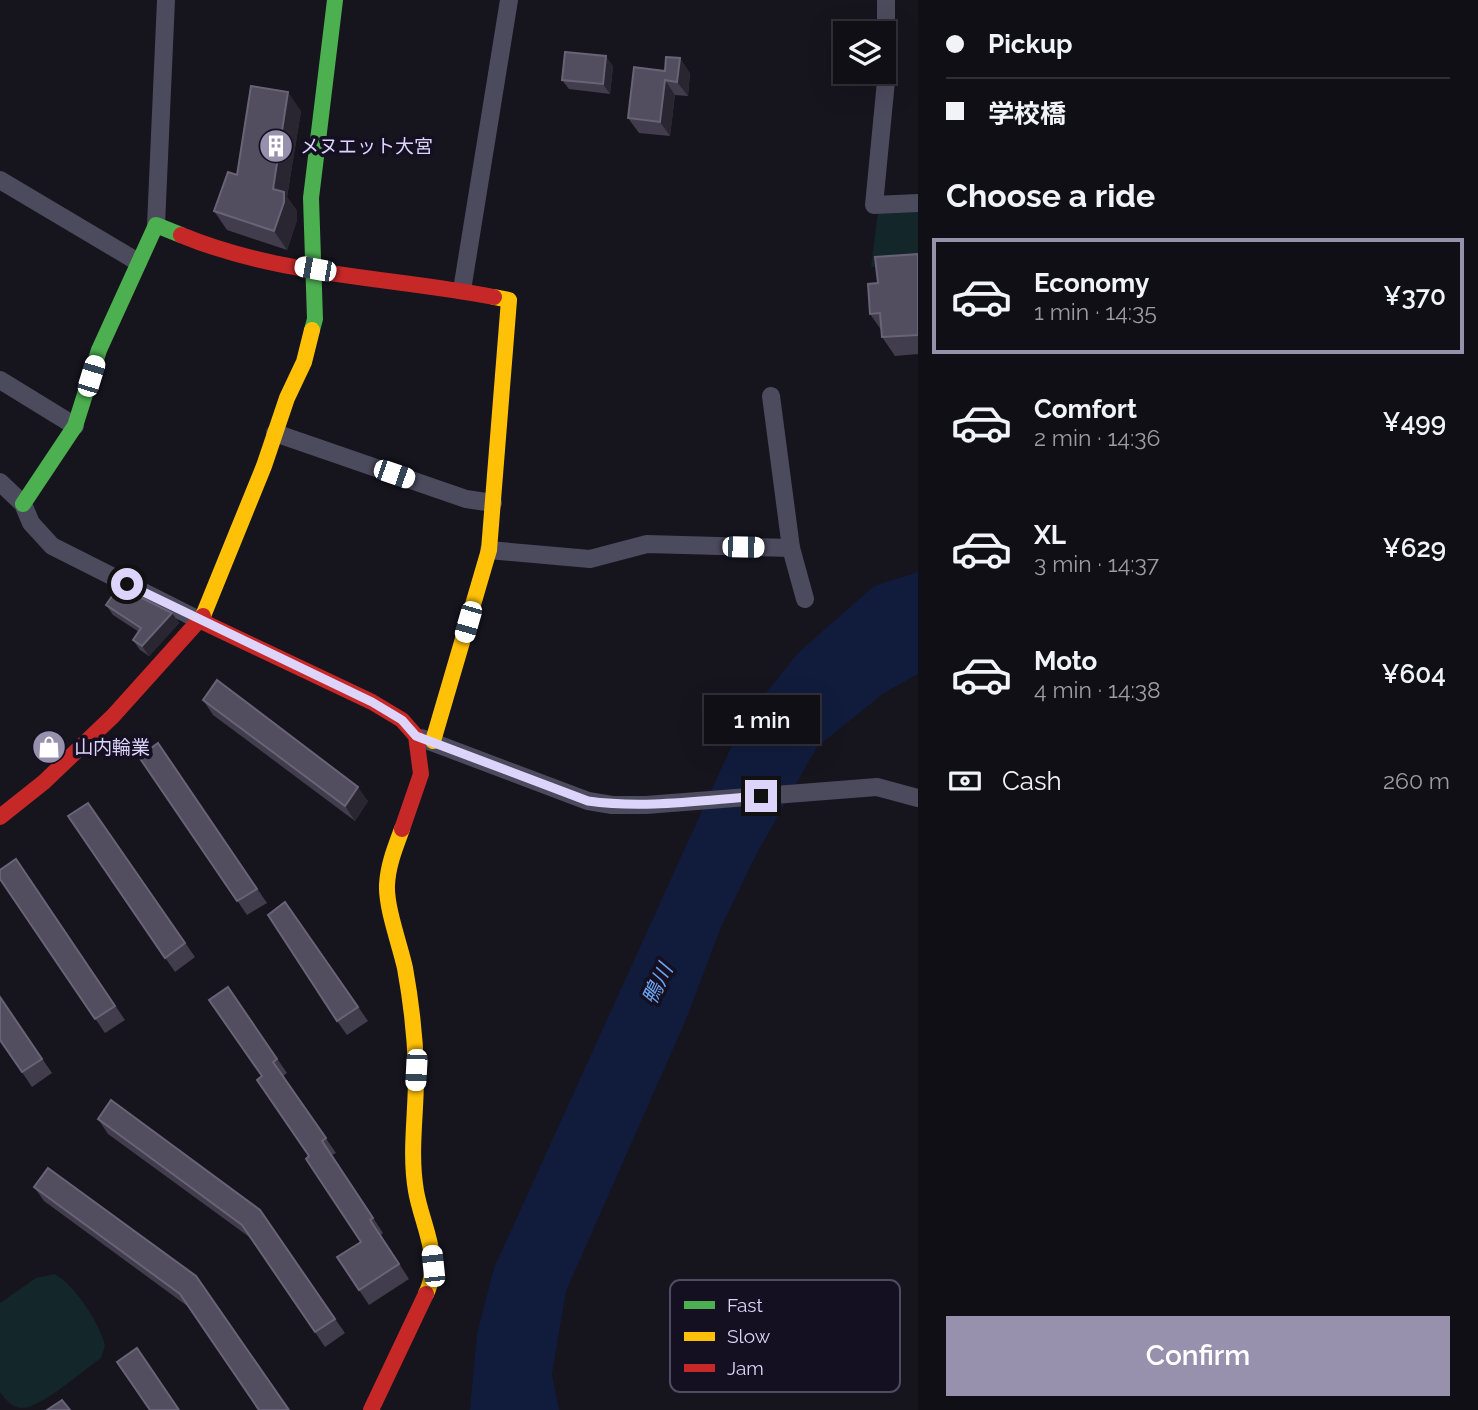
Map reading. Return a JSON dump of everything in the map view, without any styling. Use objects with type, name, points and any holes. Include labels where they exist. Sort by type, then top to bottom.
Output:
[{"type":"street","points":[[23,504],[75,426],[99,351],[156,225],[166,0]]},
{"type":"street","points":[[0,817],[44,782],[113,716],[201,621],[264,466],[287,398],[304,362],[315,319],[311,198],[335,0]]},
{"type":"street","points":[[462,290],[509,0]]},
{"type":"street","points":[[886,0],[886,81],[874,205],[918,203]]},
{"type":"street","points":[[0,180],[138,262]]},
{"type":"street","points":[[156,225],[234,255],[462,290],[509,300],[489,550],[425,739],[421,774],[388,866],[387,889],[405,971],[412,1021],[416,1070],[412,1146],[416,1192],[430,1240],[433,1266],[430,1286],[371,1410]]},
{"type":"street","points":[[0,380],[75,426]]},
{"type":"street","points":[[771,396],[790,548],[805,599]]},
{"type":"street","points":[[275,433],[466,499],[493,503]]},
{"type":"street","points":[[0,482],[23,504],[31,523],[52,546],[201,621],[372,702],[402,720],[425,739],[588,801],[612,805],[661,804],[877,787],[918,798]]},
{"type":"street","points":[[489,550],[590,559],[647,544],[790,548]]},
{"type":"green space","points":[[878,212],[918,212],[918,265],[871,267]]},
{"type":"green space","points":[[54,1274],[69,1286],[85,1305],[105,1346],[101,1358],[62,1388],[39,1403],[29,1407],[17,1407],[9,1403],[0,1392],[0,1303],[36,1278]]},
{"type":"water","name":"鴨川","points":[[918,572],[918,674],[884,693],[817,747],[757,853],[721,927],[685,1022],[566,1291],[552,1374],[559,1410],[470,1410],[477,1334],[494,1268],[742,723],[798,653],[874,586]]},
{"type":"building","points":[[565,52],[606,56],[603,84],[562,80]]},
{"type":"building","points":[[666,57],[680,58],[677,82],[665,80],[660,122],[628,118],[634,67],[665,71]]},
{"type":"building","points":[[251,86],[288,92],[273,189],[284,192],[284,202],[274,231],[214,211],[228,172],[237,175]]},
{"type":"building","points":[[918,254],[918,335],[882,337],[880,313],[870,314],[868,284],[878,283],[875,257]]},
{"type":"building","points":[[122,588],[172,613],[142,646],[133,640],[141,628],[106,605],[117,589],[120,592]]},
{"type":"building","points":[[217,680],[358,787],[345,806],[203,700]]},
{"type":"building","points":[[158,743],[257,889],[237,901],[139,757]]},
{"type":"building","points":[[88,803],[185,943],[165,958],[68,816]]},
{"type":"building","points":[[16,859],[115,1006],[95,1019],[0,879],[0,870]]},
{"type":"building","points":[[285,902],[358,1007],[337,1021],[268,915]]},
{"type":"building","points":[[228,987],[277,1059],[273,1062],[326,1138],[322,1141],[373,1218],[370,1220],[399,1264],[359,1290],[337,1257],[361,1242],[306,1159],[309,1156],[257,1080],[262,1076],[209,1000]]},
{"type":"building","points":[[0,997],[42,1059],[22,1072],[0,1040]]},
{"type":"building","points":[[111,1100],[260,1210],[335,1319],[315,1332],[242,1225],[98,1119]]},
{"type":"building","points":[[48,1168],[196,1276],[289,1410],[259,1410],[180,1294],[34,1187]]},
{"type":"building","points":[[137,1348],[179,1410],[150,1410],[117,1362]]},
{"type":"building","points":[[62,1400],[70,1410],[47,1410]]},
{"type":"traffic: fast","points":[[312,330],[315,319],[311,198],[335,0]]},
{"type":"traffic: fast","points":[[23,504],[75,426],[99,350],[156,225],[181,235]]},
{"type":"traffic: slow","points":[[433,741],[489,550],[509,300],[494,297]]},
{"type":"traffic: slow","points":[[203,616],[264,466],[287,398],[304,362],[312,330]]},
{"type":"traffic: slow","points":[[402,829],[390,864],[387,894],[405,968],[414,1031],[414,1176],[432,1255],[431,1281],[426,1294]]},
{"type":"traffic: jam","points":[[181,235],[218,249],[296,267],[494,297]]},
{"type":"traffic: jam","points":[[0,817],[44,782],[113,716],[203,616]]},
{"type":"traffic: jam","points":[[201,621],[372,702],[402,720],[416,736],[421,774],[402,829]]},
{"type":"traffic: jam","points":[[371,1410],[426,1294]]},
{"type":"place","name":"メヌエット大宮","points":[[276,146]]},
{"type":"place","name":"山内輪業","points":[[49,747]]},
{"type":"route","points":[[127,584],[372,702],[402,720],[416,736],[588,801],[612,805],[646,805],[761,796]]}]
